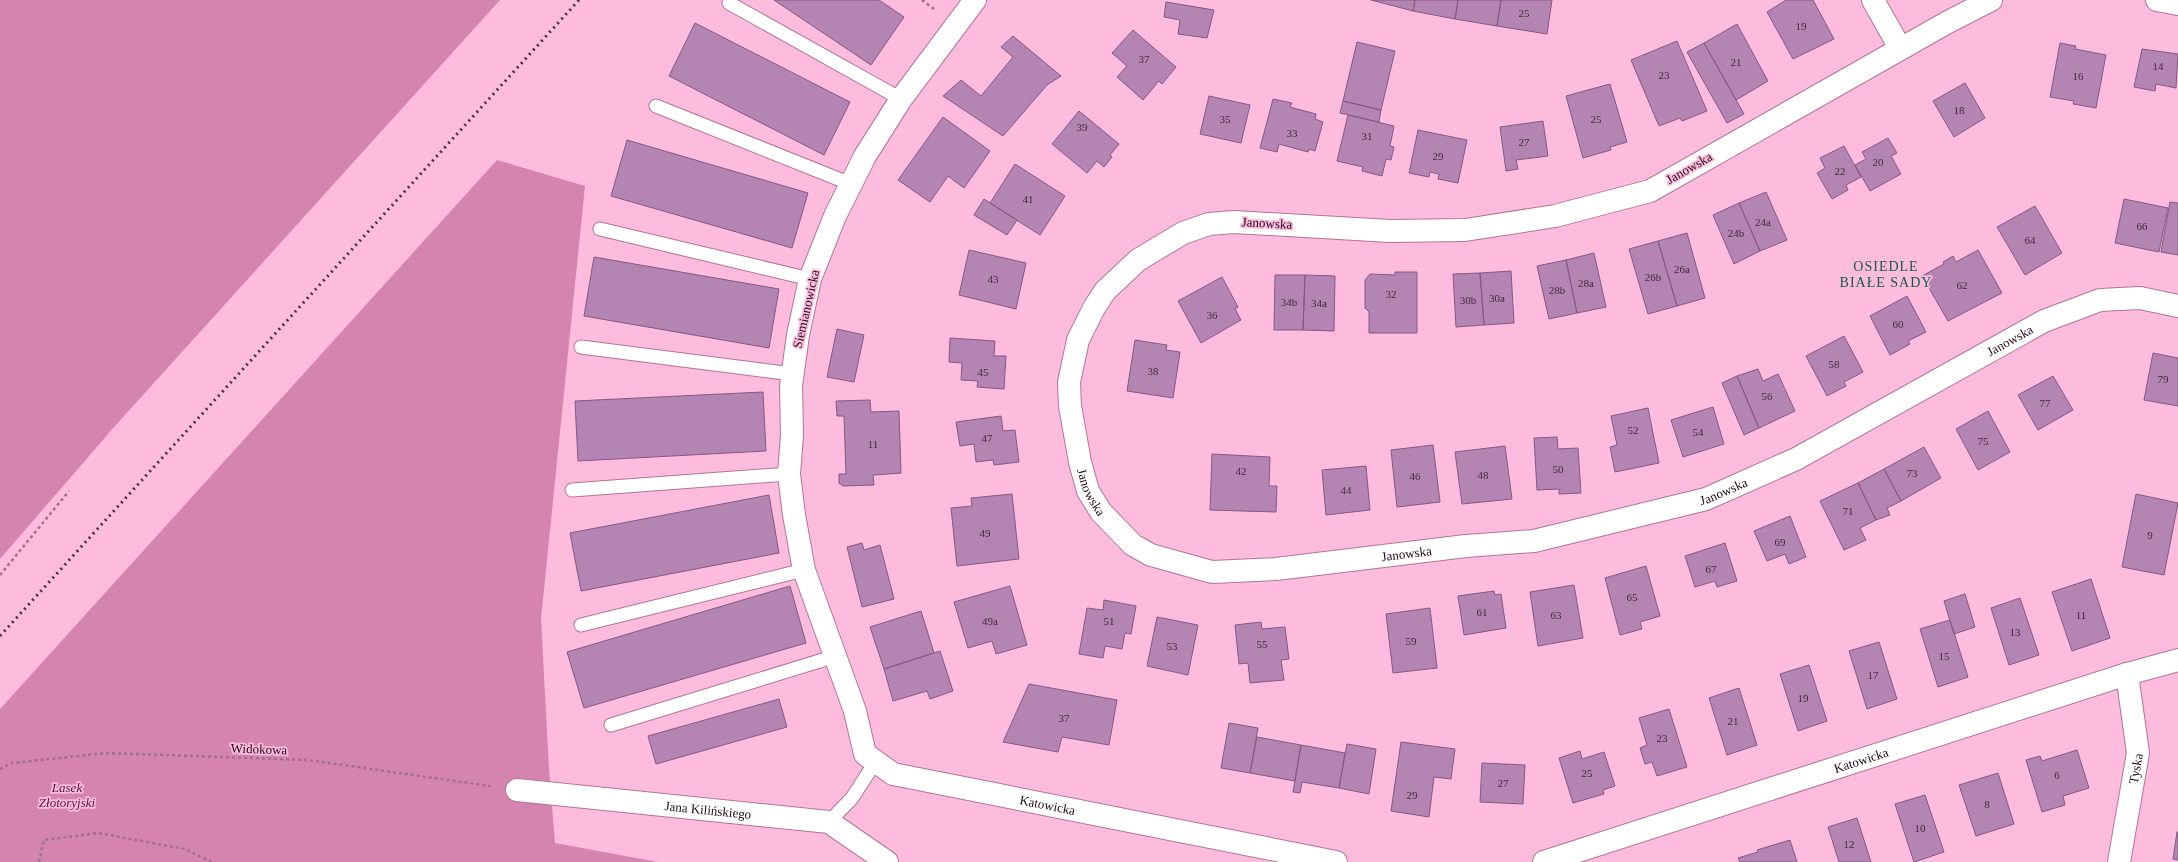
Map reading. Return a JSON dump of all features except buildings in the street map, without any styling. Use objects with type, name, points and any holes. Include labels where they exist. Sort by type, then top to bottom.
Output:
[{"type":"street","name":"Siemianowicka","points":[[836,656],[804,570],[789,474],[792,374],[798,335],[810,279],[835,216],[865,156],[901,99],[975,0]]},
{"type":"street","points":[[1873,0],[1900,48]]},
{"type":"street","name":"Janowska","points":[[1990,0],[1900,48],[1650,191],[1555,216],[1465,230],[1390,231],[1234,222],[1209,224],[1183,233],[1138,260],[1105,291],[1094,308],[1078,340],[1069,382],[1070,406],[1080,462],[1088,491],[1101,512],[1133,545],[1151,555],[1212,572],[1276,569],[1466,546],[1534,541],[1706,499],[1796,459],[2044,321],[2100,300],[2140,298],[2178,306]]},
{"type":"street","points":[[2157,0],[2178,4]]},
{"type":"street","name":"Katowicka","points":[[836,656],[855,711],[865,754],[893,774],[1336,862]]},
{"type":"street","name":"Katowicka","points":[[1544,862],[2127,674],[2178,660]]},
{"type":"street","name":"Tyska","points":[[2119,862],[2138,753],[2127,674]]},
{"type":"street","name":"Jana Kilińskiego","points":[[517,790],[829,822],[887,862]]},
{"type":"lane","points":[[729,3],[901,99]]},
{"type":"lane","points":[[656,106],[851,184]]},
{"type":"lane","points":[[600,229],[810,279]]},
{"type":"lane","points":[[581,347],[792,374]]},
{"type":"lane","points":[[572,490],[789,474]]},
{"type":"lane","points":[[581,625],[804,570]]},
{"type":"lane","points":[[611,725],[836,656]]},
{"type":"lane","points":[[829,822],[852,798],[876,761]]},
{"type":"path","points":[[0,574],[69,491]]},
{"type":"path","name":"Widokowa","points":[[0,768],[12,764],[107,753],[308,760],[517,790]]},
{"type":"path","points":[[39,862],[44,840],[98,833],[185,849],[212,862]]},
{"type":"green space","points":[[0,0],[500,0],[115,426],[0,559]]},
{"type":"green space","name":"Lasek Złotoryjski","points":[[497,160],[585,186],[541,619],[549,769],[555,843],[658,862],[0,862],[0,709]]},
{"type":"railway","points":[[0,636],[579,0]]},
{"type":"district","name":"OSIEDLE BIAŁE SADY","points":[[1886,274]]}]
